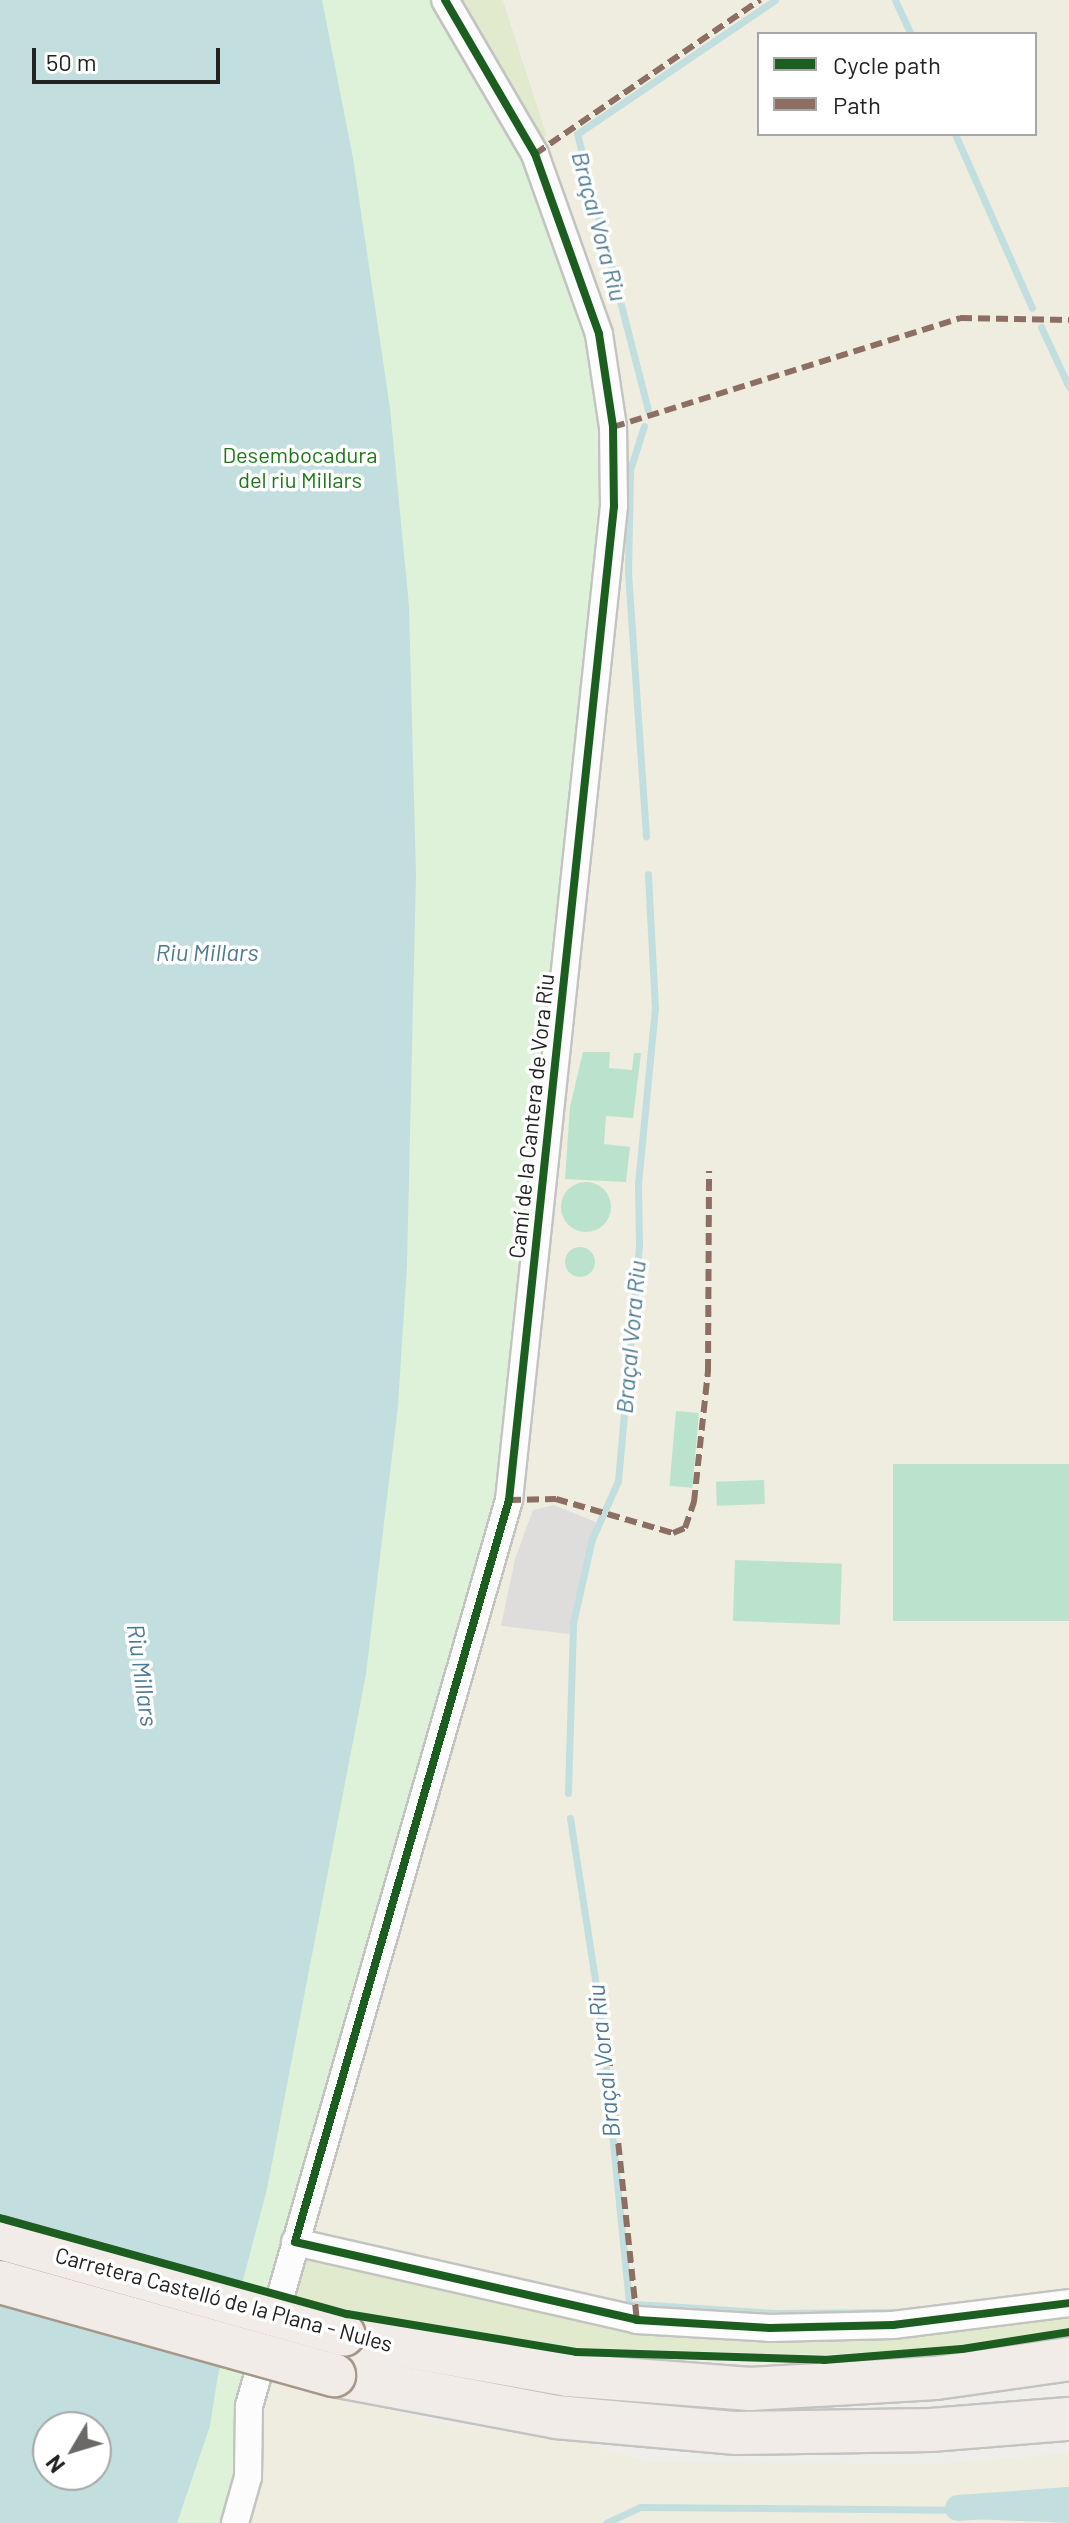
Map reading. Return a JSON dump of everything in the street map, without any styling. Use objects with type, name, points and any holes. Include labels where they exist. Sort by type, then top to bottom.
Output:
[{"type":"main road","name":"Carretera Castelló de la Plana - Nules","points":[[0,2238],[344,2335],[568,2375],[750,2389],[936,2378],[1069,2359]]},
{"type":"main road","name":"Carretera Castelló de la Plana - Nules","points":[[0,2282],[334,2375],[556,2417],[736,2433],[931,2430],[1069,2419]]},
{"type":"street","name":"Camí de la Cantera de Vora Riu","points":[[235,2523],[248,2477],[249,2406],[509,1500],[614,506],[613,427],[599,334],[535,154],[445,0]]},
{"type":"street","points":[[295,2242],[637,2320],[770,2328],[893,2325],[1069,2303]]},
{"type":"shaded area","points":[[504,0],[1069,0],[1069,2299],[938,2318],[647,2317],[310,2240],[536,150],[548,136]]},
{"type":"shaded area","points":[[554,1505],[596,1522],[569,1634],[501,1626],[515,1559],[533,1510]]},
{"type":"shaded area","points":[[262,2377],[442,2423],[586,2443],[649,2462],[938,2464],[1069,2453],[1069,2523],[241,2523]]},
{"type":"green space","name":"Riu Millars","points":[[0,0],[433,0],[527,161],[585,330],[603,441],[600,568],[501,1490],[227,2523],[0,2523]]},
{"type":"green space","points":[[448,0],[503,0],[547,136],[536,149]]},
{"type":"green space","points":[[583,1052],[610,1052],[609,1068],[632,1070],[634,1053],[641,1053],[633,1118],[606,1116],[604,1144],[630,1147],[626,1182],[565,1179],[570,1107]]},
{"type":"green space","points":[[586,1182],[604,1189],[611,1207],[604,1225],[586,1232],[568,1225],[561,1207],[568,1189]]},
{"type":"green space","points":[[580,1247],[586,1248],[594,1256],[594,1268],[586,1276],[580,1277],[574,1276],[566,1268],[565,1262],[566,1256],[574,1248]]},
{"type":"green space","points":[[676,1411],[699,1413],[692,1488],[669,1486]]},
{"type":"green space","points":[[893,1464],[1069,1464],[1069,1621],[893,1621]]},
{"type":"green space","points":[[764,1480],[765,1504],[717,1506],[716,1482]]},
{"type":"green space","points":[[735,1560],[842,1564],[840,1625],[733,1621]]},
{"type":"green space","points":[[298,2248],[625,2322],[1069,2310],[1069,2329],[937,2348],[824,2355],[562,2347],[390,2320],[285,2294]]},
{"type":"water","name":"Riu Millars","points":[[0,0],[322,0],[353,158],[390,408],[409,606],[416,875],[407,1265],[398,1406],[366,1674],[267,2189],[218,2375],[210,2426],[177,2523],[0,2523]]},
{"type":"water","points":[[1069,2491],[1069,2523],[972,2519],[970,2497]]},
{"type":"waterway","name":"Braçal Vora Riu","points":[[648,410],[577,134],[775,0]]},
{"type":"waterway","points":[[895,0],[910,32]]},
{"type":"waterway","points":[[956,136],[1032,308]]},
{"type":"waterway","points":[[1041,327],[1069,387]]},
{"type":"waterway","name":"Braçal Vora Riu","points":[[644,426],[630,470],[628,572],[646,836]]},
{"type":"waterway","name":"Braçal Vora Riu","points":[[568,1793],[573,1623],[592,1539],[618,1481],[639,1244],[638,1184],[655,1009],[648,874]]},
{"type":"waterway","name":"Braçal Vora Riu","points":[[570,1818],[600,2012],[629,2304]]},
{"type":"waterway","points":[[635,2304],[775,2313],[901,2312]]},
{"type":"waterway","points":[[958,2508],[1069,2500]]},
{"type":"waterway","points":[[606,2523],[641,2507],[980,2510]]},
{"type":"marked path","points":[[535,154],[760,0]]},
{"type":"marked path","points":[[613,427],[960,318],[1069,320]]},
{"type":"marked path","points":[[509,1500],[556,1499],[673,1533],[685,1528],[694,1502],[708,1371],[709,1171]]},
{"type":"marked path","points":[[607,2036],[637,2320]]},
{"type":"cycle path","points":[[445,0],[535,154],[599,334],[613,427],[614,506],[509,1500],[295,2242],[637,2320],[770,2328],[893,2325],[1069,2303]]},
{"type":"cycle path","points":[[0,2218],[347,2314],[576,2352],[824,2360],[962,2349],[1069,2332]]},
{"type":"park label","name":"Desembocadura del riu Millars","points":[[300,466]]}]
